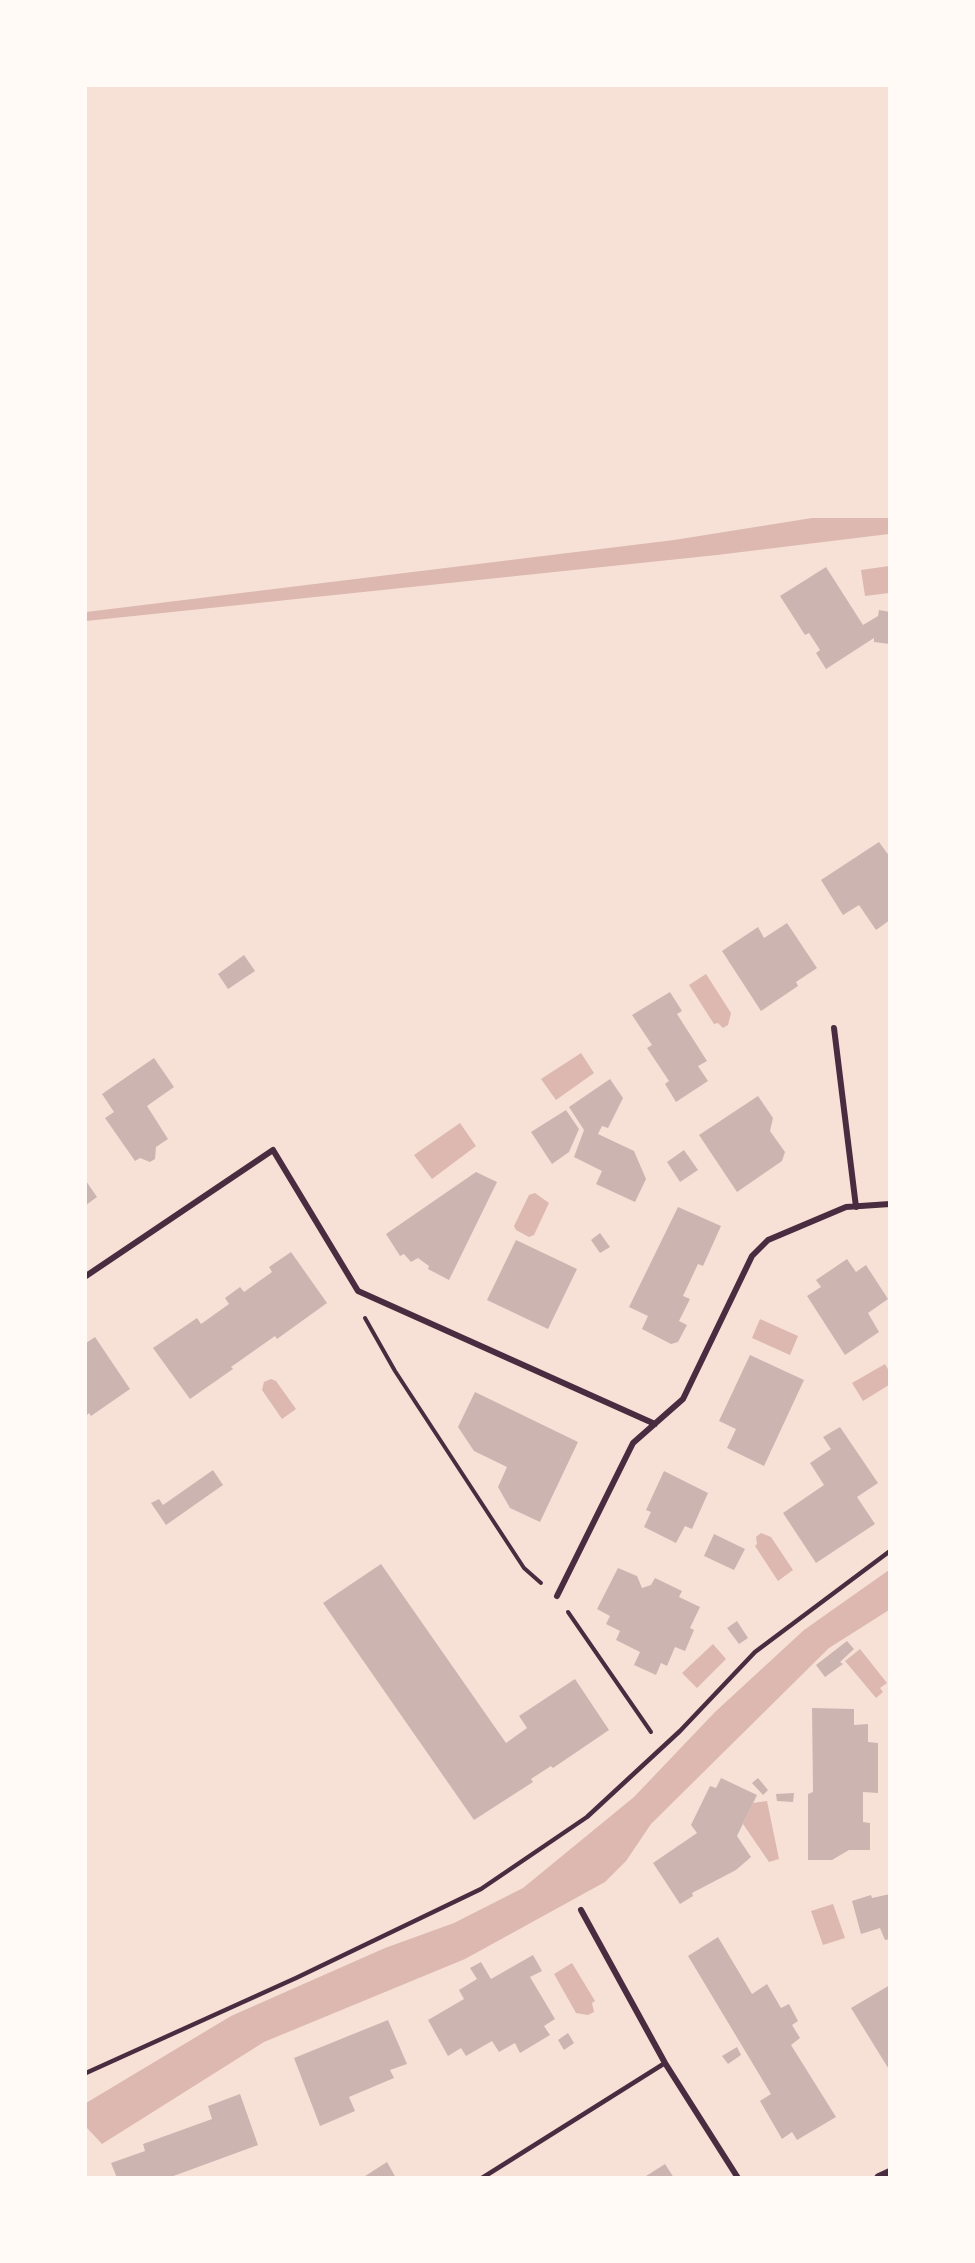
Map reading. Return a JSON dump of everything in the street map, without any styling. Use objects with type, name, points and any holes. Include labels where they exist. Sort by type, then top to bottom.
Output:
[{"type":"street","points":[[834,1028],[856,1207]]},
{"type":"street","points":[[86,1276],[273,1150],[358,1291],[655,1424]]},
{"type":"street","points":[[557,1596],[633,1443],[683,1399],[752,1256],[768,1240],[846,1207],[890,1204]]},
{"type":"street","points":[[581,1910],[665,2063],[738,2178]]},
{"type":"street","points":[[879,2178],[890,2173]]},
{"type":"lane","points":[[86,2073],[296,1978],[481,1889],[587,1817],[662,1747],[754,1652],[890,1551]]},
{"type":"lane","points":[[482,2178],[665,2063]]},
{"type":"path","points":[[358,1291],[363,1314],[414,1400],[524,1568],[557,1596],[662,1747]]},
{"type":"shaded area","points":[[812,518],[889,518],[889,534],[717,555],[86,621],[86,612],[674,540]]},
{"type":"shaded area","points":[[889,566],[889,593],[865,596],[861,570]]},
{"type":"shaded area","points":[[706,974],[731,1013],[728,1025],[723,1028],[718,1023],[714,1024],[689,985]]},
{"type":"shaded area","points":[[581,1053],[594,1073],[556,1100],[541,1079]]},
{"type":"shaded area","points":[[460,1123],[476,1146],[432,1179],[414,1155]]},
{"type":"shaded area","points":[[535,1193],[549,1203],[534,1235],[529,1237],[516,1230],[514,1226],[529,1195]]},
{"type":"shaded area","points":[[760,1319],[798,1336],[790,1355],[752,1338]]},
{"type":"shaded area","points":[[885,1364],[889,1371],[889,1385],[863,1401],[852,1383]]},
{"type":"shaded area","points":[[271,1379],[276,1381],[296,1409],[282,1419],[262,1390],[264,1382]]},
{"type":"shaded area","points":[[761,1533],[771,1537],[793,1570],[778,1581],[755,1546],[756,1537]]},
{"type":"shaded area","points":[[889,1570],[889,1610],[829,1648],[651,1824],[626,1861],[605,1882],[465,1959],[264,2042],[102,2144],[87,2128],[86,2103],[231,2016],[385,1948],[454,1923],[523,1888],[634,1797],[715,1712],[804,1630]]},
{"type":"shaded area","points":[[713,1644],[726,1659],[697,1688],[682,1673]]},
{"type":"shaded area","points":[[860,1649],[887,1683],[880,1688],[883,1692],[876,1698],[845,1661]]},
{"type":"shaded area","points":[[767,1801],[779,1859],[769,1862],[743,1824],[753,1803]]},
{"type":"shaded area","points":[[833,1904],[845,1938],[823,1945],[811,1911]]},
{"type":"shaded area","points":[[572,1963],[595,2001],[592,2003],[594,2012],[588,2015],[576,2013],[554,1974]]},
{"type":"building","points":[[826,567],[863,625],[878,616],[879,610],[890,612],[890,644],[874,642],[874,638],[826,669],[816,653],[820,650],[809,633],[805,635],[780,596]]},
{"type":"building","points":[[879,842],[890,857],[890,920],[876,930],[859,905],[843,915],[821,880]]},
{"type":"building","points":[[787,923],[817,968],[796,982],[798,986],[761,1011],[722,951],[758,927],[764,938]]},
{"type":"building","points":[[244,955],[255,971],[228,989],[218,974]]},
{"type":"building","points":[[670,992],[682,1011],[677,1014],[707,1061],[698,1066],[708,1081],[676,1102],[665,1084],[669,1081],[647,1048],[652,1045],[632,1015]]},
{"type":"building","points":[[154,1058],[174,1087],[147,1106],[168,1139],[156,1147],[155,1159],[150,1162],[140,1158],[135,1161],[105,1118],[114,1112],[102,1094]]},
{"type":"building","points":[[610,1079],[623,1098],[608,1128],[602,1126],[598,1134],[634,1151],[646,1179],[635,1202],[596,1184],[602,1171],[574,1157],[584,1130],[569,1107]]},
{"type":"building","points":[[758,1096],[773,1118],[770,1131],[785,1152],[782,1161],[737,1192],[699,1135]]},
{"type":"building","points":[[566,1110],[579,1129],[569,1152],[552,1164],[531,1132]]},
{"type":"building","points":[[684,1150],[698,1170],[680,1182],[667,1162]]},
{"type":"building","points":[[476,1172],[497,1182],[449,1280],[428,1269],[429,1266],[418,1258],[411,1262],[404,1254],[400,1256],[386,1234]]},
{"type":"building","points":[[86,1181],[97,1197],[86,1205]]},
{"type":"building","points":[[678,1207],[721,1226],[703,1266],[698,1264],[683,1296],[690,1299],[679,1321],[687,1325],[678,1342],[671,1344],[642,1329],[648,1316],[629,1307]]},
{"type":"building","points":[[600,1233],[610,1247],[600,1253],[591,1240]]},
{"type":"building","points":[[516,1240],[577,1269],[548,1329],[487,1300]]},
{"type":"building","points":[[291,1252],[327,1303],[277,1339],[275,1336],[190,1399],[153,1348],[197,1318],[201,1324],[229,1304],[225,1298],[240,1287],[244,1292],[272,1272],[269,1267]]},
{"type":"building","points":[[847,1259],[856,1272],[866,1265],[888,1299],[868,1313],[879,1332],[845,1355],[807,1296],[821,1287],[816,1280]]},
{"type":"building","points":[[95,1337],[130,1389],[91,1416],[89,1413],[86,1416],[86,1343]]},
{"type":"building","points":[[750,1355],[804,1380],[764,1466],[727,1448],[736,1429],[719,1421]]},
{"type":"building","points":[[475,1392],[578,1442],[540,1522],[510,1508],[498,1487],[507,1467],[474,1451],[458,1427]]},
{"type":"building","points":[[840,1427],[878,1483],[857,1497],[875,1524],[816,1563],[783,1513],[824,1485],[810,1463],[831,1449],[823,1437]]},
{"type":"building","points":[[213,1470],[223,1485],[166,1525],[151,1503],[159,1499],[163,1505]]},
{"type":"building","points":[[664,1471],[708,1493],[692,1529],[685,1526],[676,1543],[644,1527],[651,1512],[646,1510]]},
{"type":"building","points":[[714,1534],[745,1549],[734,1570],[704,1556]]},
{"type":"building","points":[[381,1564],[506,1743],[527,1728],[519,1716],[575,1679],[609,1730],[553,1768],[551,1766],[531,1779],[533,1782],[474,1820],[323,1603]]},
{"type":"building","points":[[618,1568],[637,1576],[642,1588],[651,1585],[655,1578],[682,1591],[679,1597],[700,1607],[690,1628],[694,1630],[685,1651],[675,1647],[667,1666],[661,1663],[656,1675],[634,1665],[640,1652],[616,1640],[620,1631],[606,1624],[610,1616],[597,1609]]},
{"type":"building","points":[[737,1621],[748,1638],[739,1644],[727,1628]]},
{"type":"building","points":[[847,1641],[854,1649],[840,1662],[843,1664],[825,1677],[816,1665]]},
{"type":"building","points":[[812,1708],[854,1709],[854,1725],[868,1724],[868,1742],[878,1743],[878,1793],[863,1792],[863,1822],[870,1823],[870,1850],[849,1850],[832,1860],[808,1860],[808,1794],[813,1792]]},
{"type":"building","points":[[721,1778],[757,1795],[737,1836],[751,1857],[736,1870],[692,1893],[693,1896],[680,1904],[653,1863],[697,1833],[691,1825],[710,1786],[716,1788]]},
{"type":"building","points":[[758,1778],[768,1790],[763,1795],[752,1783]]},
{"type":"building","points":[[794,1793],[793,1802],[777,1801],[776,1794]]},
{"type":"building","points":[[890,1894],[890,1939],[885,1940],[880,1928],[861,1934],[852,1901],[871,1895],[872,1898]]},
{"type":"building","points":[[718,1937],[752,1994],[767,1984],[781,2008],[789,2004],[798,2021],[792,2025],[800,2038],[791,2045],[836,2117],[797,2140],[792,2132],[782,2139],[760,2101],[771,2094],[688,1956]]},
{"type":"building","points":[[533,1955],[542,1971],[530,1977],[555,2019],[544,2026],[550,2035],[520,2053],[515,2043],[499,2052],[492,2041],[466,2056],[461,2048],[448,2056],[428,2020],[464,1999],[459,1990],[477,1979],[470,1968],[481,1962],[491,1979]]},
{"type":"building","points":[[890,1985],[890,2071],[851,2008]]},
{"type":"building","points":[[388,2020],[407,2064],[390,2070],[394,2078],[349,2097],[355,2111],[320,2126],[294,2058]]},
{"type":"building","points":[[568,2033],[574,2043],[564,2050],[558,2040]]},
{"type":"building","points":[[737,2047],[741,2055],[728,2064],[722,2056]]},
{"type":"building","points":[[240,2094],[258,2145],[168,2178],[117,2178],[111,2163],[145,2151],[143,2144],[212,2119],[208,2106]]},
{"type":"building","points":[[387,2162],[396,2178],[362,2178]]},
{"type":"building","points":[[665,2164],[674,2178],[643,2178]]}]
